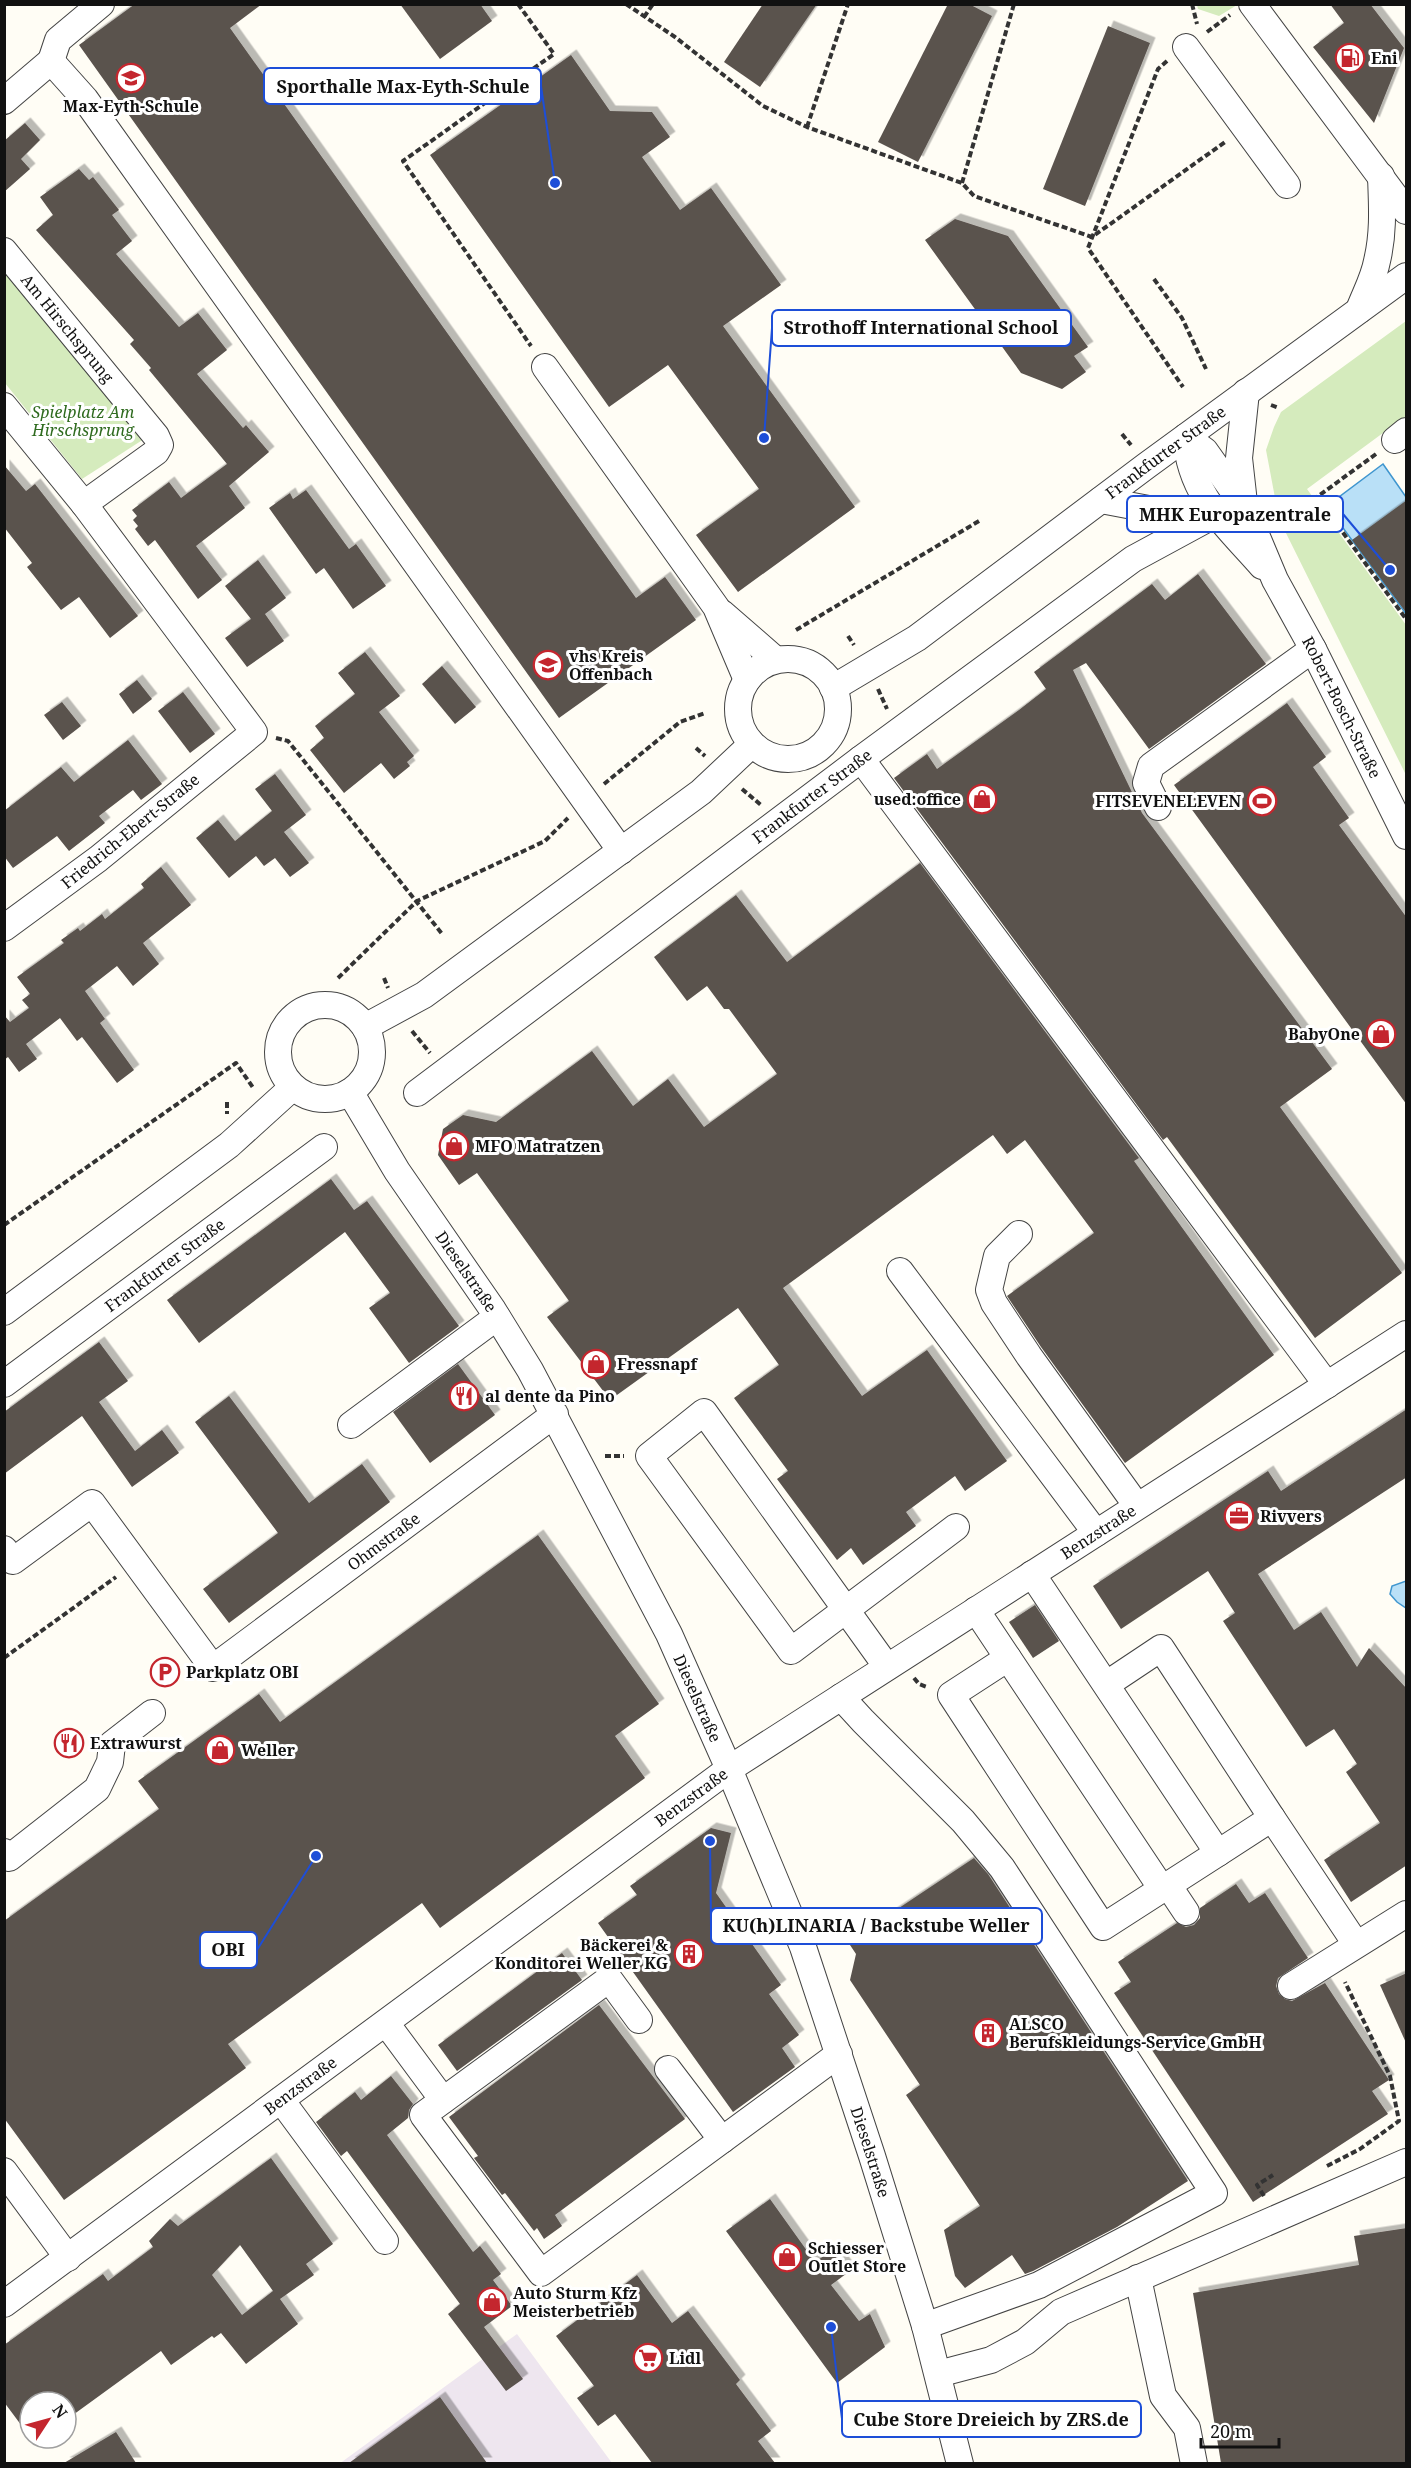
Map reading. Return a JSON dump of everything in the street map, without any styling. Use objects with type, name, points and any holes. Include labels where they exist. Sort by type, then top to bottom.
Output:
[{"type":"street","points":[[4,101],[51,61],[58,40],[101,4]]},
{"type":"street","points":[[1244,8],[1407,211]]},
{"type":"street","points":[[1193,42],[1245,128],[1287,185]]},
{"type":"street","points":[[51,61],[85,99],[621,851]]},
{"type":"street","points":[[1381,176],[1407,183]]},
{"type":"street","points":[[1359,310],[1377,263],[1381,241],[1383,226],[1381,176]]},
{"type":"street","name":"Am Hirschsprung","points":[[4,250],[156,436],[160,445],[156,452],[84,504]]},
{"type":"street","name":"Frankfurter Straße","points":[[833,688],[917,638],[1246,392],[1407,276]]},
{"type":"street","points":[[545,367],[716,607],[747,680]]},
{"type":"street","points":[[1244,506],[1239,458],[1246,392]]},
{"type":"street","points":[[4,406],[84,504],[254,732]]},
{"type":"street","name":"Robert-Bosch-Straße","points":[[1186,437],[1205,451],[1244,506],[1275,580],[1313,649],[1407,836]]},
{"type":"street","name":"Robert-Bosch-Straße","points":[[1186,437],[1187,453],[1198,487],[1216,514],[1275,580]]},
{"type":"street","points":[[1101,500],[1159,511],[1216,514]]},
{"type":"street","name":"Frankfurter Straße","points":[[417,1093],[861,759],[1133,559],[1216,514]]},
{"type":"street","points":[[716,607],[776,660]]},
{"type":"street","points":[[1158,807],[1146,783],[1151,766],[1313,649]]},
{"type":"street","points":[[793,659],[810,664],[823,674],[833,688],[838,703],[834,726],[823,745],[810,754],[795,759],[779,759],[765,754],[752,744],[744,733],[738,712],[740,692],[747,680],[760,667],[776,660],[793,659]]},
{"type":"street","name":"Friedrich-Ebert-Straße","points":[[4,928],[98,859],[254,732]]},
{"type":"street","points":[[366,1027],[424,995],[621,851],[701,792],[752,744]]},
{"type":"street","points":[[861,759],[1327,1385]]},
{"type":"street","points":[[325,1005],[340,1007],[355,1015],[366,1027],[371,1040],[370,1066],[364,1079],[350,1092],[330,1099],[317,1099],[304,1095],[293,1087],[283,1074],[278,1059],[278,1043],[284,1028],[295,1015],[309,1007],[325,1005]]},
{"type":"street","points":[[4,1312],[229,1145],[293,1087]]},
{"type":"street","name":"Dieselstraße","points":[[350,1092],[397,1171],[497,1317],[555,1414],[669,1634],[729,1769],[803,1947],[925,2326],[960,2463]]},
{"type":"street","name":"Frankfurter Straße","points":[[4,1384],[324,1147]]},
{"type":"street","points":[[1019,1234],[997,1257],[989,1290],[994,1304],[1137,1506]]},
{"type":"street","points":[[900,1271],[1096,1533]]},
{"type":"street","points":[[351,1425],[497,1317]]},
{"type":"street","name":"Benzstraße","points":[[4,2304],[729,1769],[1407,1334]]},
{"type":"street","points":[[888,1667],[847,1608],[704,1412],[649,1456],[791,1652],[847,1608],[956,1527]]},
{"type":"street","name":"Ohmstraße","points":[[136,1562],[213,1668],[555,1414]]},
{"type":"street","points":[[4,1549],[13,1561],[93,1503],[136,1562]]},
{"type":"street","points":[[1032,1574],[1218,1853]]},
{"type":"street","points":[[976,1610],[1165,1887],[1186,1912]]},
{"type":"street","points":[[1107,1684],[1161,1648],[1356,1944]]},
{"type":"street","points":[[1008,1658],[951,1695],[1103,1927],[1272,1818]]},
{"type":"street","points":[[841,1696],[963,1821],[1002,1868],[1214,2193],[1039,2285],[925,2326]]},
{"type":"street","points":[[4,1852],[9,1858],[97,1789],[110,1762],[112,1744],[152,1713]]},
{"type":"street","points":[[1291,1986],[1407,1914]]},
{"type":"street","points":[[639,2020],[609,1979],[423,2115],[541,2273],[838,2054]]},
{"type":"street","points":[[386,2022],[443,2100]]},
{"type":"street","points":[[668,2069],[722,2140]]},
{"type":"street","points":[[281,2100],[385,2241]]},
{"type":"street","points":[[938,2374],[991,2360],[1026,2342],[1061,2312],[1407,2162]]},
{"type":"street","points":[[4,2171],[68,2258]]},
{"type":"street","points":[[1138,2278],[1163,2396],[1187,2428],[1194,2463]]},
{"type":"path","points":[[518,4],[554,54],[403,161],[545,367]]},
{"type":"path","points":[[626,4],[675,37],[763,106],[807,127],[962,183],[974,196],[1092,237]]},
{"type":"path","points":[[644,17],[653,4]]},
{"type":"path","points":[[807,127],[849,4]]},
{"type":"path","points":[[962,183],[1014,4]]},
{"type":"path","points":[[1192,4],[1193,42]]},
{"type":"path","points":[[1183,387],[1088,248],[1158,69],[1244,8]]},
{"type":"path","points":[[1092,237],[1245,128]]},
{"type":"path","points":[[1154,279],[1182,318],[1206,369]]},
{"type":"path","points":[[1401,436],[1317,497],[1407,619]]},
{"type":"path","points":[[796,630],[980,521]]},
{"type":"path","points":[[254,732],[288,741],[443,934]]},
{"type":"path","points":[[545,841],[550,848]]},
{"type":"path","points":[[338,978],[417,901]]},
{"type":"path","points":[[4,1225],[236,1063]]},
{"type":"path","points":[[581,1465],[598,1456],[649,1456]]},
{"type":"path","points":[[4,1658],[136,1562]]},
{"type":"path","points":[[1322,2168],[1360,2149],[1399,2121],[1390,2076],[1343,1977]]},
{"type":"path","points":[[1268,2195],[1263,2196],[1257,2185],[1273,2175]]},
{"type":"shaded area","points":[[517,2334],[612,2463],[339,2464]]},
{"type":"green space","points":[[1197,4],[1237,5],[1219,16],[1198,9]]},
{"type":"green space","name":"Spielplatz Am Hirschsprung","points":[[4,270],[144,439],[82,479],[5,383]]},
{"type":"green space","points":[[1406,321],[1406,416],[1307,489],[1406,625],[1406,775],[1279,519],[1266,450],[1281,412]]},
{"type":"water","points":[[1383,464],[1406,497],[1406,614],[1327,506]]},
{"type":"water","points":[[1406,1581],[1406,1608],[1390,1594],[1392,1586]]},
{"type":"building","points":[[135,4],[262,4],[230,28],[636,598],[665,577],[696,620],[559,718],[79,45]]},
{"type":"building","points":[[400,4],[480,4],[492,21],[440,59]]},
{"type":"building","points":[[763,4],[817,4],[760,87],[724,62]]},
{"type":"building","points":[[948,4],[969,4],[992,16],[918,162],[878,142]]},
{"type":"building","points":[[1330,4],[1370,4],[1404,48],[1374,123],[1313,47],[1344,23]]},
{"type":"building","points":[[1108,26],[1150,43],[1085,206],[1043,189]]},
{"type":"building","points":[[571,55],[610,111],[652,112],[670,137],[642,157],[680,210],[711,188],[781,285],[723,326],[855,507],[738,592],[696,535],[759,489],[668,365],[609,407],[430,155]]},
{"type":"building","points":[[25,123],[40,140],[21,159],[30,169],[4,192],[4,141]]},
{"type":"building","points":[[79,169],[89,180],[93,177],[119,210],[112,215],[132,241],[116,254],[179,327],[198,313],[227,350],[197,374],[243,428],[246,425],[269,452],[229,486],[245,508],[196,546],[222,580],[198,599],[155,540],[148,546],[135,529],[138,526],[133,520],[137,516],[132,510],[169,482],[181,498],[227,464],[149,370],[151,368],[130,344],[134,340],[36,230],[53,215],[40,197]]},
{"type":"building","points":[[955,219],[1008,236],[1088,347],[1074,356],[1086,372],[1062,389],[1021,373],[925,240]]},
{"type":"building","points":[[4,465],[26,491],[35,484],[138,616],[110,638],[79,597],[61,610],[27,567],[32,563],[4,527]]},
{"type":"building","points":[[306,490],[349,549],[356,544],[386,586],[353,609],[324,568],[316,574],[269,508],[290,493],[293,499]]},
{"type":"building","points":[[1407,500],[1407,614],[1352,540]]},
{"type":"building","points":[[258,560],[286,598],[265,614],[284,641],[247,667],[225,638],[251,619],[225,586]]},
{"type":"building","points":[[1198,574],[1266,664],[1149,749],[1086,663],[1073,670],[1142,813],[1332,1069],[1280,1107],[1402,1273],[1315,1338],[1167,1137],[1163,1140],[894,778],[927,754],[937,769],[1019,710],[1046,689],[1034,672],[1152,584],[1165,600]]},
{"type":"building","points":[[365,652],[400,696],[379,712],[414,756],[407,762],[410,766],[394,779],[381,763],[344,793],[310,750],[324,738],[315,726],[355,694],[338,673]]},
{"type":"building","points":[[442,666],[476,707],[455,724],[422,684]]},
{"type":"building","points":[[137,680],[152,699],[133,714],[119,694]]},
{"type":"building","points":[[183,692],[215,734],[190,753],[158,711]]},
{"type":"building","points":[[62,702],[81,726],[63,740],[44,715]]},
{"type":"building","points":[[1287,703],[1326,757],[1313,767],[1349,818],[1339,825],[1407,918],[1407,1105],[1174,785]]},
{"type":"building","points":[[128,740],[162,784],[141,800],[133,790],[99,816],[105,823],[69,851],[57,836],[13,868],[4,856],[4,811],[61,767],[74,782]]},
{"type":"building","points":[[275,774],[306,815],[284,832],[309,863],[290,877],[275,858],[264,866],[256,856],[229,878],[196,838],[218,820],[235,841],[272,811],[255,789]]},
{"type":"building","points":[[920,863],[1139,1158],[1134,1161],[1274,1355],[1125,1463],[1007,1296],[1094,1233],[1025,1140],[1007,1154],[993,1135],[783,1288],[862,1396],[927,1350],[1007,1461],[965,1491],[955,1476],[906,1512],[916,1526],[863,1565],[851,1548],[837,1560],[777,1479],[788,1471],[734,1398],[779,1365],[738,1308],[610,1400],[547,1317],[569,1301],[477,1173],[459,1185],[438,1155],[443,1129],[463,1115],[496,1122],[592,1051],[633,1106],[668,1079],[704,1127],[777,1074],[729,1009],[724,1009],[707,986],[687,1001],[654,957],[736,895],[787,962]]},
{"type":"building","points":[[161,867],[191,905],[143,943],[159,964],[133,986],[117,966],[85,991],[105,1019],[100,1023],[134,1070],[117,1083],[82,1037],[77,1041],[60,1018],[26,1044],[37,1059],[19,1072],[8,1057],[4,1060],[4,1015],[10,1022],[29,1008],[22,1000],[30,994],[17,977],[64,943],[61,940],[78,928],[80,931],[102,914],[105,919],[144,888],[141,884]]},
{"type":"building","points":[[331,1179],[354,1210],[367,1201],[459,1326],[409,1363],[369,1308],[390,1293],[345,1232],[199,1343],[167,1300]]},
{"type":"building","points":[[99,1342],[128,1381],[99,1402],[135,1451],[162,1430],[179,1453],[132,1487],[82,1416],[4,1474],[4,1412]]},
{"type":"building","points":[[458,1364],[495,1415],[430,1463],[393,1412]]},
{"type":"building","points":[[229,1396],[309,1503],[362,1464],[390,1502],[229,1623],[203,1589],[278,1533],[195,1422]]},
{"type":"building","points":[[1407,1409],[1407,1477],[1258,1574],[1294,1630],[1321,1612],[1357,1667],[1369,1648],[1407,1689],[1407,1865],[1351,1902],[1324,1860],[1380,1823],[1346,1772],[1357,1764],[1334,1729],[1306,1747],[1223,1621],[1235,1613],[1208,1571],[1121,1629],[1093,1586],[1268,1471],[1281,1491]]},
{"type":"building","points":[[538,1535],[659,1704],[615,1736],[645,1778],[440,1928],[422,1903],[228,2044],[246,2068],[64,2200],[4,2118],[4,1921],[159,1809],[138,1781],[259,1694],[280,1722]]},
{"type":"building","points":[[1035,1605],[1059,1641],[1033,1658],[1009,1622]]},
{"type":"building","name":"Bäckerei & Konditorei Weller KG","points":[[711,1828],[731,1833],[716,1893],[781,1985],[769,1994],[799,2035],[782,2048],[795,2067],[733,2112],[598,1923],[637,1895],[630,1886]]},
{"type":"building","name":"ALSCO Berufskleidungs-Service GmbH","points":[[974,1858],[988,1874],[1188,2181],[1117,2227],[1033,2271],[1025,2274],[1012,2255],[965,2288],[955,2276],[944,2230],[980,2206],[906,2095],[920,2085],[850,1980],[856,1954],[848,1942]]},
{"type":"building","points":[[1236,1884],[1249,1903],[1265,1893],[1308,1958],[1278,1978],[1276,1986],[1279,1994],[1292,2001],[1325,1983],[1389,2080],[1372,2091],[1388,2114],[1253,2202],[1114,1993],[1131,1982],[1118,1962],[1177,1923],[1186,1927],[1194,1925],[1200,1918],[1200,1908]]},
{"type":"building","points":[[562,1953],[582,1980],[457,2071],[438,2045]]},
{"type":"building","points":[[1407,1973],[1407,2045],[1380,1985]]},
{"type":"building","points":[[599,2005],[685,2119],[555,2215],[562,2226],[544,2239],[537,2228],[534,2231],[505,2193],[502,2195],[474,2158],[478,2156],[449,2117]]},
{"type":"building","points":[[391,2076],[413,2104],[408,2118],[387,2135],[473,2252],[480,2246],[501,2274],[493,2280],[512,2306],[484,2327],[523,2379],[506,2391],[448,2314],[460,2304],[347,2151],[341,2156],[316,2122],[355,2092],[361,2100]]},
{"type":"building","points":[[271,2158],[333,2244],[306,2264],[314,2275],[280,2299],[298,2324],[246,2364],[221,2333],[214,2338],[212,2336],[171,2365],[161,2351],[78,2411],[78,2390],[18,2390],[18,2421],[4,2402],[4,2345],[103,2274],[108,2281],[153,2247],[149,2241],[170,2219],[178,2226]],"holes":[[[240,2245],[273,2291],[242,2315],[212,2275]]]},
{"type":"building","points":[[770,2199],[815,2262],[834,2249],[850,2271],[831,2285],[859,2321],[870,2314],[885,2347],[837,2383],[726,2231]]},
{"type":"building","points":[[1407,2228],[1407,2463],[1221,2463],[1193,2293],[1359,2265],[1354,2236]]},
{"type":"building","name":"Lidl","points":[[637,2275],[672,2323],[688,2311],[740,2380],[736,2384],[771,2431],[758,2441],[775,2463],[652,2463],[615,2414],[598,2426],[577,2398],[594,2386],[556,2336]]},
{"type":"building","points":[[440,2397],[487,2463],[349,2463]]},
{"type":"building","points":[[116,2432],[136,2463],[64,2463]]},
{"type":"place","name":"Eni","points":[[1350,58]]},
{"type":"place","name":"Max-Eyth-Schule","points":[[131,78]]},
{"type":"place","name":"Sporthalle Max-Eyth-Schule","points":[[555,183]]},
{"type":"place","name":"Strothoff International School","points":[[764,438]]},
{"type":"place","name":"MHK Europazentrale","points":[[1390,570]]},
{"type":"place","name":"vhs Kreis Offenbach","points":[[548,665]]},
{"type":"place","name":"used:office","points":[[982,799]]},
{"type":"place","name":"FITSEVENELEVEN","points":[[1262,801]]},
{"type":"place","name":"BabyOne","points":[[1381,1034]]},
{"type":"place","name":"MFO Matratzen","points":[[454,1146]]},
{"type":"place","name":"Fressnapf","points":[[596,1364]]},
{"type":"place","name":"al dente da Pino","points":[[464,1396]]},
{"type":"place","name":"Rivvers","points":[[1239,1516]]},
{"type":"place","name":"Parkplatz OBI","points":[[165,1672]]},
{"type":"place","name":"Extrawurst","points":[[69,1743]]},
{"type":"place","name":"Weller","points":[[220,1750]]},
{"type":"place","name":"KU(h)LINARIA / Backstube Weller","points":[[710,1841]]},
{"type":"place","name":"OBI","points":[[316,1856]]},
{"type":"place","name":"Bäckerei & Konditorei Weller KG","points":[[689,1954]]},
{"type":"place","name":"ALSCO Berufskleidungs-Service GmbH","points":[[988,2033]]},
{"type":"place","name":"Schiesser Outlet Store","points":[[787,2257]]},
{"type":"place","name":"Auto Sturm Kfz Meisterbetrieb","points":[[492,2302]]},
{"type":"place","name":"Cube Store Dreieich by ZRS.de","points":[[831,2327]]},
{"type":"place","name":"Lidl","points":[[648,2358]]}]
